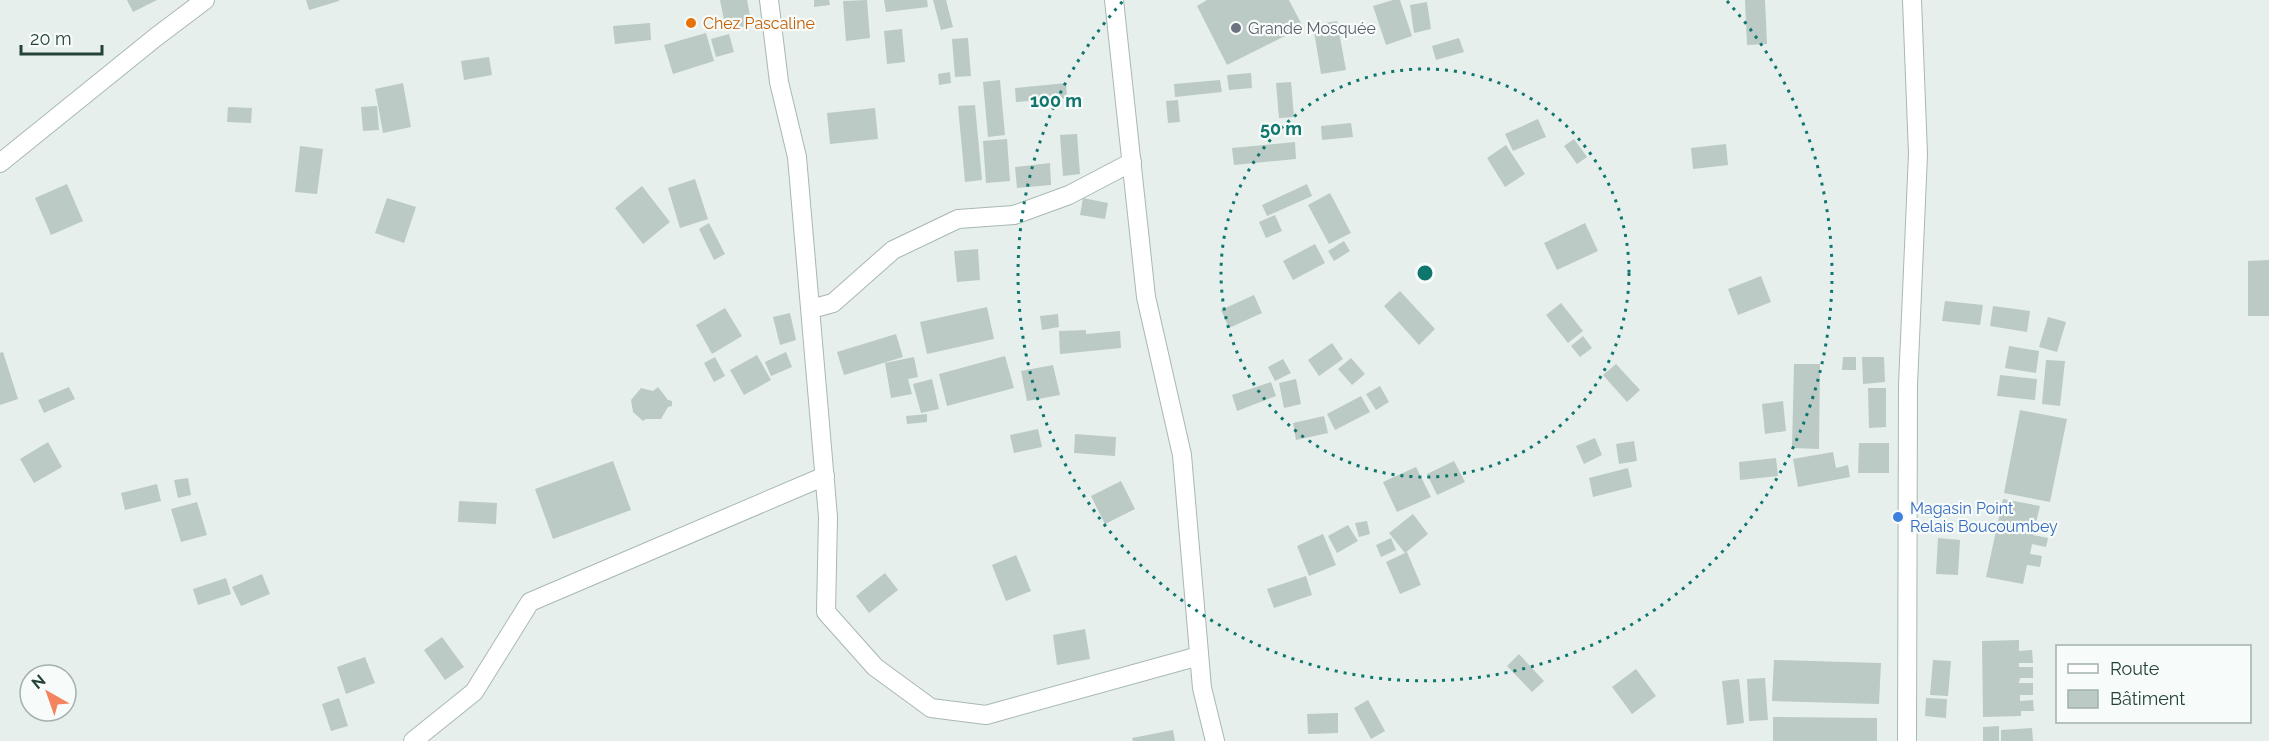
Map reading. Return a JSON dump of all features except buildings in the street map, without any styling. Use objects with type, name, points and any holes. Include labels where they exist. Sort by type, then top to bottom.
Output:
[{"type":"street","points":[[0,163],[205,0]]},
{"type":"street","points":[[769,0],[779,82],[797,157],[828,517],[826,612],[875,667],[931,708],[986,715],[1199,656]]},
{"type":"street","points":[[1114,0],[1146,297],[1182,455],[1202,687],[1215,741]]},
{"type":"street","points":[[1907,741],[1908,385],[1918,154],[1912,0]]},
{"type":"street","points":[[811,309],[833,303],[893,250],[958,219],[1014,215],[1069,195],[1132,162]]},
{"type":"street","points":[[413,741],[474,692],[530,602],[825,476]]},
{"type":"place","name":"Chez Pascaline","points":[[691,23]]},
{"type":"place","name":"Grande Mosquée","points":[[1236,28]]},
{"type":"place","name":"Magasin Point Relais Boucoumbey","points":[[1898,517]]}]
